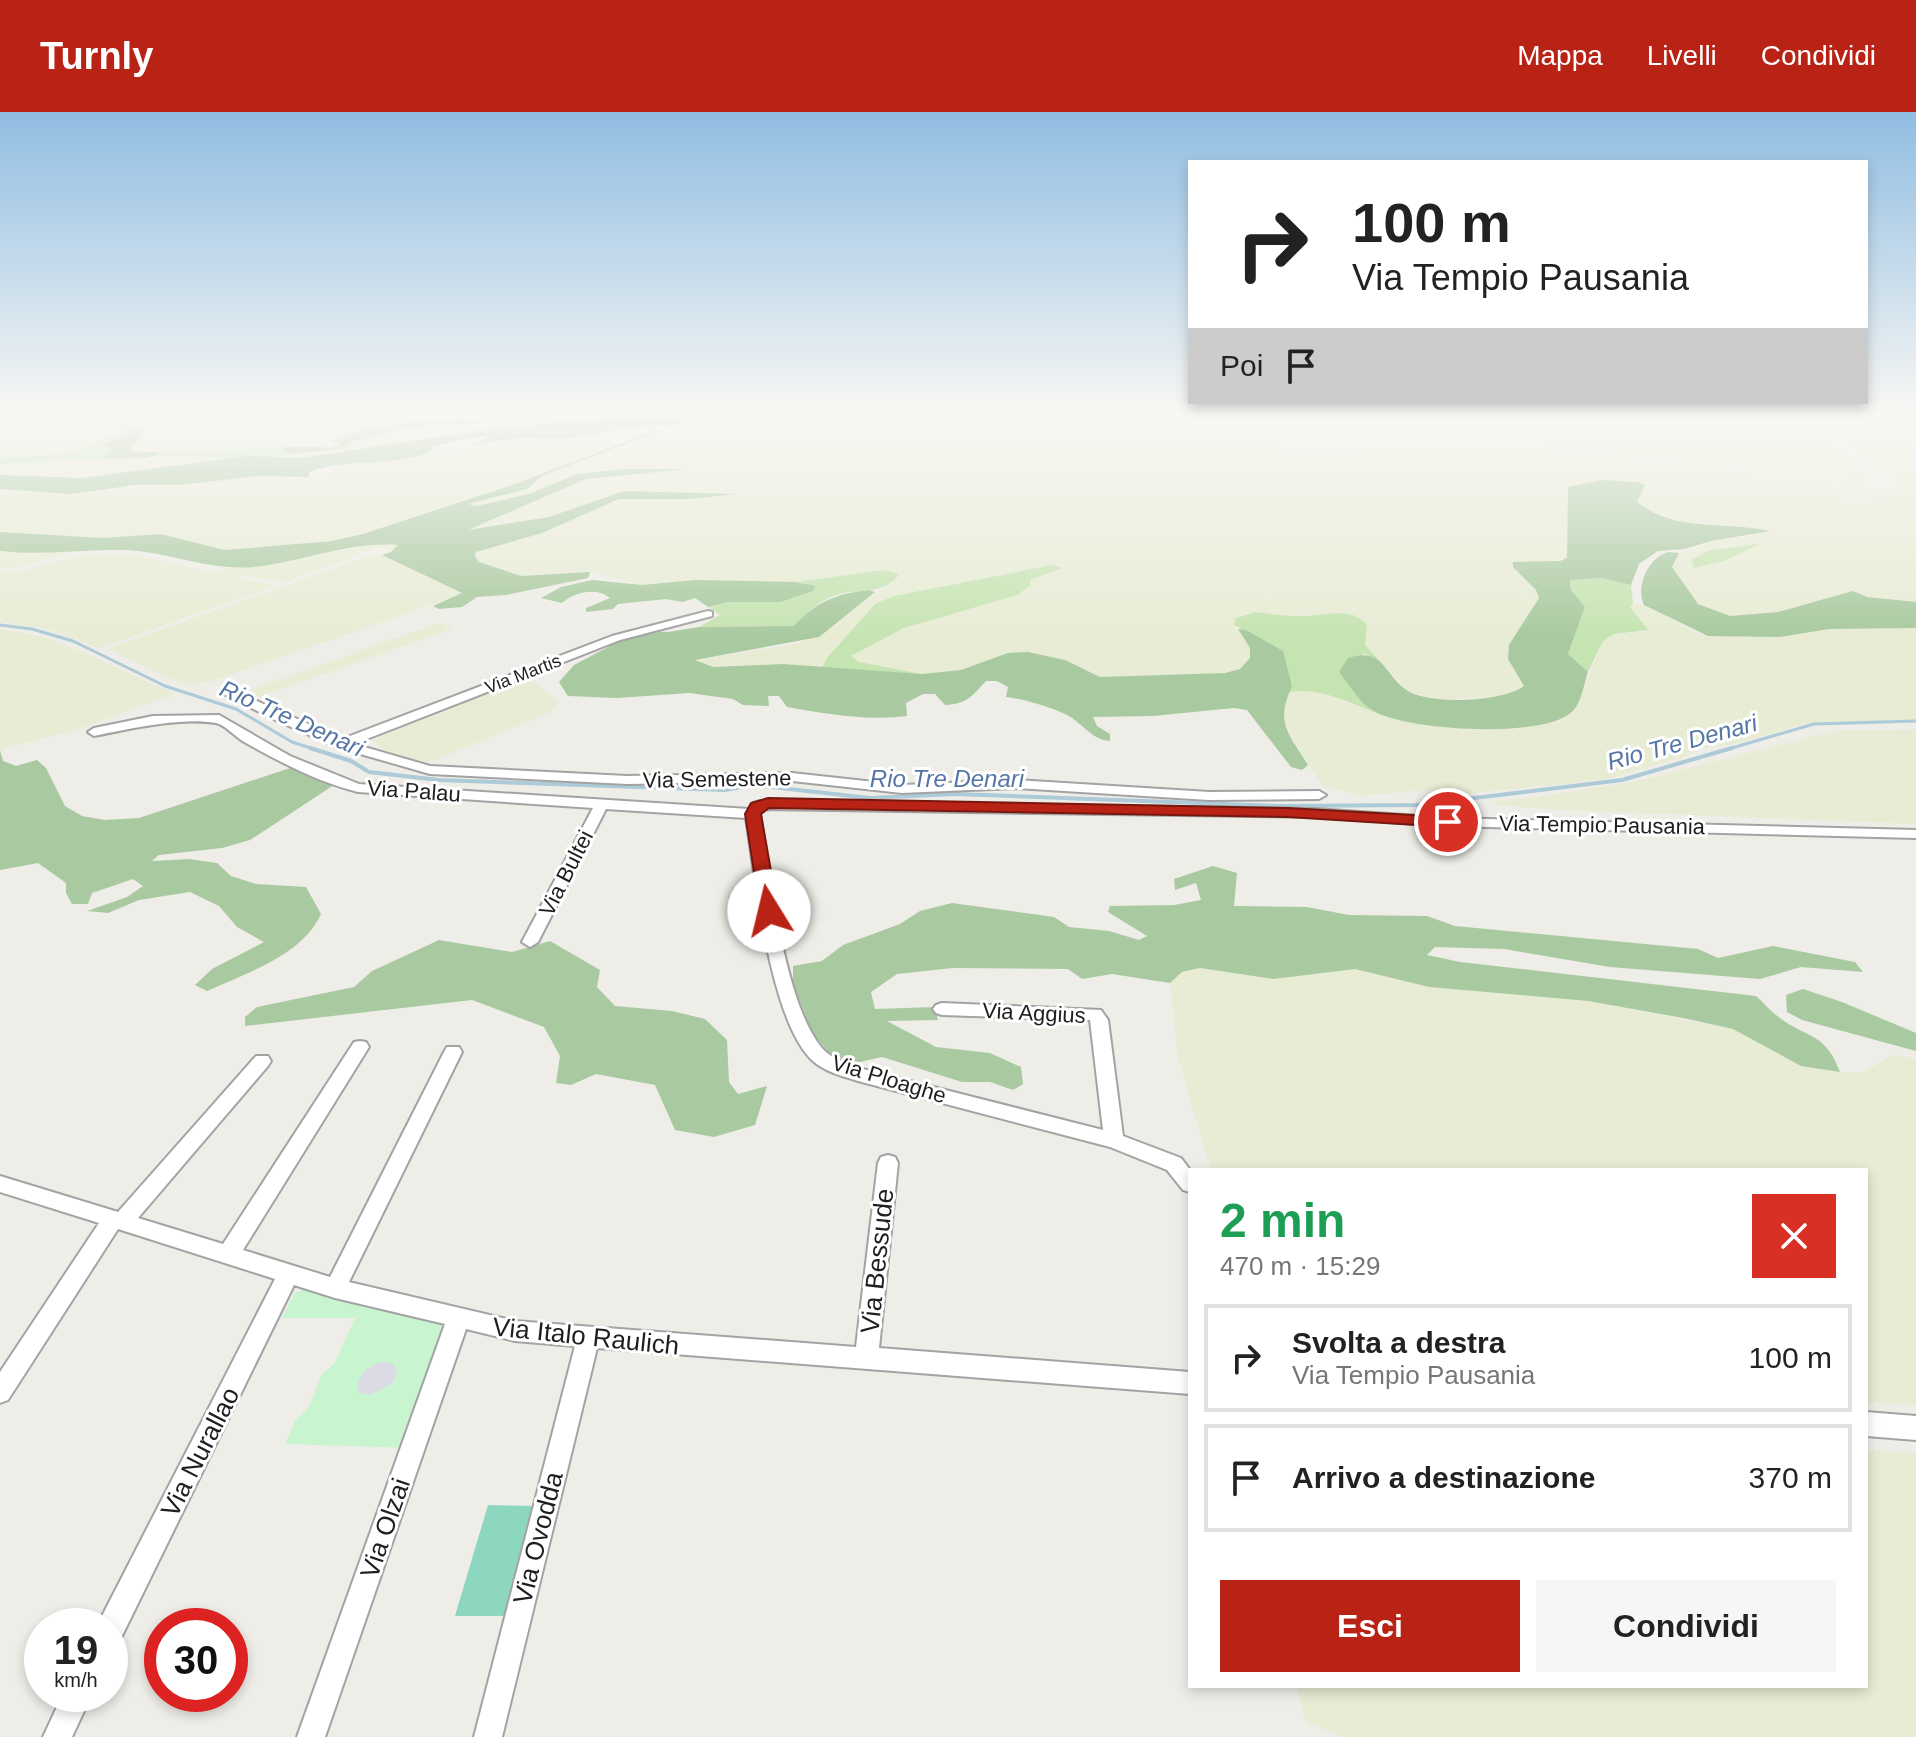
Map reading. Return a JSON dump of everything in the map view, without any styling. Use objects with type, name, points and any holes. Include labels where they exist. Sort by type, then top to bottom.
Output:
[{"type":"street","name":"Via Martis","points":[[341,744],[616,638],[708,614]]},
{"type":"street","name":"Via Semestene","points":[[226,692],[341,744],[430,770],[627,780],[792,777],[902,789],[1015,784],[1209,796],[1319,795]]},
{"type":"street","name":"Via Palau","points":[[94,732],[153,720],[219,719],[243,737],[358,788],[601,805],[754,805]]},
{"type":"street","name":"Via Ploaghe","points":[[746,779],[754,805],[769,911],[785,981],[802,1030],[819,1056],[829,1064],[858,1074],[1114,1140],[1174,1164],[1188,1182]]},
{"type":"street","points":[[848,805],[855,786]]},
{"type":"street","name":"Via Bultei","points":[[530,942],[601,805]]},
{"type":"street","name":"Via Tempio Pausania","points":[[754,805],[1316,813],[1448,822],[1916,834]]},
{"type":"street","name":"Via Aggius","points":[[942,1009],[1095,1014],[1099,1020],[1114,1140]]},
{"type":"street","points":[[228,1255],[360,1047]]},
{"type":"street","points":[[335,1288],[453,1052]]},
{"type":"street","points":[[0,1392],[117,1220],[262,1061]]},
{"type":"street","name":"Via Bessude","points":[[866,1359],[888,1163]]},
{"type":"street","name":"Via Italo Raulich","points":[[0,1184],[335,1288],[515,1331],[1188,1383]]},
{"type":"street","name":"Via Nurallao","points":[[121,1608],[289,1273]]},
{"type":"street","name":"Via Olzai","points":[[311,1737],[458,1319]]},
{"type":"street","name":"Via Ovodda","points":[[488,1737],[588,1339]]},
{"type":"street","points":[[1868,1424],[1916,1428]]},
{"type":"street","points":[[57,1737],[69,1712]]},
{"type":"green space","points":[[0,487],[122,487],[72,494]]},
{"type":"green space","points":[[143,487],[506,487],[363,534],[332,541],[225,550],[161,534],[103,538],[0,532],[0,490],[39,492]]},
{"type":"green space","points":[[506,487],[530,487],[468,504],[477,506],[546,487],[568,487],[468,530],[549,517],[624,491],[737,494],[690,499],[619,499],[542,533],[476,552],[479,562],[521,576],[590,572],[588,578],[506,595],[477,597],[462,607],[439,609],[433,606],[462,593],[382,555],[398,545],[362,546],[254,567],[204,564],[139,551],[0,551],[0,532],[103,538],[161,534],[225,550],[332,541],[363,534]]},
{"type":"green space","points":[[530,487],[546,487],[477,506],[468,504]]},
{"type":"green space","points":[[568,487],[1613,487],[1568,488],[1567,558],[1513,568],[1540,598],[1509,645],[1508,659],[1524,686],[1502,696],[1436,700],[1407,690],[1365,645],[1367,625],[1358,616],[1242,614],[1234,625],[1250,648],[1250,658],[1240,669],[1225,673],[1119,679],[1100,677],[1065,660],[1008,653],[961,670],[922,674],[859,662],[851,656],[904,628],[1016,595],[1031,585],[1030,580],[1036,576],[1062,568],[1041,567],[894,596],[875,604],[826,659],[822,668],[783,664],[713,667],[694,660],[801,643],[829,629],[894,581],[883,570],[796,582],[695,580],[642,585],[590,572],[521,576],[479,562],[475,556],[487,548],[542,533],[619,499],[690,499],[733,494],[624,491],[549,517],[468,530]]},
{"type":"green space","points":[[1568,487],[1644,487],[1637,502],[1668,518],[1770,531],[1711,541],[1685,549],[1658,551],[1639,564],[1631,585],[1602,578],[1570,580],[1571,590],[1585,607],[1568,654],[1588,672],[1575,708],[1556,721],[1504,729],[1442,727],[1389,717],[1372,710],[1363,702],[1339,672],[1348,658],[1360,655],[1377,659],[1408,691],[1433,698],[1467,700],[1500,696],[1524,686],[1508,659],[1509,645],[1539,598],[1536,590],[1513,567],[1513,562],[1560,561],[1567,558]]},
{"type":"green space","points":[[1645,487],[1832,487],[1838,496],[1906,513],[1837,494],[1837,487],[1916,487],[1916,602],[1867,597],[1853,591],[1778,612],[1730,616],[1716,613],[1698,604],[1672,567],[1677,556],[1711,541],[1755,536],[1717,526],[1693,525],[1649,511],[1637,502]]},
{"type":"green space","points":[[1756,544],[1724,561],[1694,568],[1692,560],[1707,551]]},
{"type":"green space","points":[[370,545],[399,545],[391,552],[380,547],[287,582],[215,572],[223,568],[256,566]]},
{"type":"green space","points":[[0,551],[28,554],[71,552],[14,569],[0,568]]},
{"type":"green space","points":[[1669,552],[1679,553],[1672,567],[1698,604],[1730,616],[1778,612],[1853,591],[1867,597],[1916,602],[1916,628],[1829,629],[1780,637],[1708,636],[1644,605],[1641,589],[1646,573],[1655,559]]},
{"type":"green space","points":[[123,554],[275,586],[99,648],[47,629],[0,622],[0,571],[24,570],[79,556]]},
{"type":"green space","points":[[382,555],[463,594],[209,682],[185,685],[107,649],[366,557]]},
{"type":"green space","points":[[1052,565],[1062,568],[1030,580],[1031,585],[1017,595],[904,628],[851,656],[859,662],[922,674],[822,668],[826,659],[875,604],[894,596]]},
{"type":"green space","points":[[883,570],[900,574],[884,586],[839,594],[824,600],[794,626],[699,627],[720,615],[708,607],[728,602],[780,602],[806,583],[796,582]]},
{"type":"green space","points":[[1602,578],[1631,585],[1633,604],[1630,607],[1648,630],[1614,634],[1603,641],[1588,672],[1568,654],[1585,607],[1571,590],[1570,580]]},
{"type":"green space","points":[[592,580],[642,585],[695,580],[796,582],[816,586],[813,591],[780,602],[728,602],[708,607],[695,598],[683,602],[666,599],[618,604],[613,609],[586,612],[586,608],[610,598],[592,592],[573,596],[562,603],[541,598],[561,587]]},
{"type":"green space","points":[[869,590],[875,592],[819,637],[695,660],[713,667],[783,664],[922,674],[961,670],[1008,653],[1028,652],[1065,660],[1100,677],[1225,673],[1240,669],[1250,658],[1250,648],[1238,629],[1246,630],[1283,651],[1292,686],[1284,719],[1290,736],[1308,765],[1302,770],[1291,767],[1247,710],[1234,708],[1153,716],[1093,717],[1097,726],[1110,734],[1110,741],[1098,738],[1061,712],[1006,697],[1008,687],[997,681],[986,681],[973,695],[959,703],[945,705],[935,694],[923,694],[906,703],[907,716],[877,718],[787,707],[779,696],[768,696],[769,706],[743,705],[733,699],[689,693],[617,698],[568,696],[559,682],[574,665],[608,647],[619,637],[640,631],[668,632],[699,627],[794,626],[828,600]]},
{"type":"green space","points":[[1633,604],[1644,605],[1699,634],[1780,637],[1829,629],[1916,628],[1916,720],[1808,723],[1734,744],[1701,748],[1684,757],[1603,780],[1463,794],[1424,790],[1359,796],[1322,785],[1284,726],[1283,700],[1289,692],[1302,689],[1388,717],[1468,730],[1559,722],[1575,710],[1603,641],[1614,634],[1648,631],[1630,607]]},
{"type":"green space","points":[[1255,612],[1294,616],[1336,613],[1360,619],[1367,625],[1365,645],[1379,660],[1363,653],[1370,709],[1388,717],[1339,698],[1314,692],[1289,692],[1292,686],[1282,651],[1234,625],[1236,618]]},
{"type":"green space","points":[[441,622],[452,629],[258,697],[251,690]]},
{"type":"green space","points":[[0,629],[43,637],[174,694],[87,726],[0,750]]},
{"type":"green space","points":[[515,681],[536,683],[559,702],[551,712],[432,761],[421,763],[381,748],[372,740]]},
{"type":"green space","points":[[1916,729],[1916,824],[1495,805],[1498,800],[1531,798],[1638,781],[1835,731]]},
{"type":"green space","points":[[0,750],[3,761],[16,766],[37,760],[46,768],[65,806],[82,816],[105,820],[139,818],[296,766],[337,783],[250,840],[222,848],[159,855],[152,861],[189,859],[217,863],[231,876],[256,884],[306,887],[321,914],[301,941],[272,962],[207,991],[195,985],[212,969],[264,942],[237,927],[219,906],[190,892],[139,900],[108,913],[87,911],[127,897],[143,886],[133,879],[92,893],[88,904],[72,904],[66,893],[66,883],[38,863],[0,870]]},
{"type":"green space","points":[[1213,866],[1237,873],[1234,906],[1307,907],[1349,915],[1427,916],[1455,926],[1698,949],[1718,958],[1773,946],[1855,962],[1863,972],[1801,967],[1760,979],[1610,967],[1504,949],[1435,947],[1427,955],[1460,962],[1756,996],[1780,1018],[1822,1043],[1840,1072],[1801,1066],[1733,1029],[1683,1018],[1588,1001],[1429,987],[1355,969],[1273,979],[1200,968],[1182,972],[1170,983],[1112,974],[1082,979],[1068,969],[953,968],[897,974],[871,992],[875,1009],[935,1007],[938,1020],[887,1021],[936,1047],[990,1053],[1021,1067],[1023,1084],[1013,1090],[990,1082],[962,1082],[882,1057],[856,1063],[831,1055],[813,1034],[793,984],[793,966],[822,961],[843,945],[900,924],[920,911],[952,903],[1054,917],[1069,927],[1109,931],[1139,940],[1147,936],[1108,912],[1110,906],[1174,905],[1201,900],[1196,883],[1175,890],[1174,879]]},
{"type":"green space","points":[[439,940],[512,952],[550,941],[600,970],[597,987],[615,1006],[672,1011],[705,1019],[727,1040],[729,1082],[738,1094],[767,1086],[755,1125],[714,1137],[675,1130],[655,1085],[596,1074],[571,1085],[556,1083],[560,1056],[544,1027],[472,1000],[245,1026],[245,1017],[257,1007],[354,987],[372,971]]},
{"type":"green space","points":[[1200,968],[1231,972],[1355,969],[1588,1001],[1733,1029],[1801,1066],[1864,1072],[1887,1058],[1899,1055],[1916,1059],[1916,1405],[1868,1402],[1868,1168],[1210,1168],[1178,1058],[1170,983],[1182,972]]},
{"type":"green space","points":[[1803,989],[1916,1033],[1916,1051],[1802,1020],[1787,1012],[1786,995]]},
{"type":"green space","points":[[307,1287],[451,1325],[408,1448],[285,1444],[295,1421],[309,1407],[322,1374],[334,1364],[355,1318],[282,1318],[294,1294]]},
{"type":"green space","points":[[1868,1450],[1916,1453],[1916,1737],[1342,1737],[1305,1721],[1297,1688],[1868,1688]]},
{"type":"green space","points":[[488,1505],[537,1506],[507,1616],[455,1616]]},
{"type":"shaded area","points":[[384,1362],[393,1364],[397,1372],[392,1384],[369,1395],[359,1392],[357,1386],[363,1372]]},
{"type":"waterway","name":"Rio Tre Denari","points":[[0,625],[32,629],[73,641],[165,686],[236,709],[292,742],[317,750]]},
{"type":"waterway","name":"Rio Tre Denari","points":[[1725,750],[1814,724],[1916,721]]},
{"type":"waterway","name":"Rio Tre Denari","points":[[310,748],[351,761],[369,772],[439,780],[725,790],[753,785],[870,798],[955,794],[1278,806],[1416,805],[1622,780],[1732,748]]},
{"type":"route","points":[[769,911],[753,814],[754,809],[768,803],[1316,813],[1448,822]]}]
